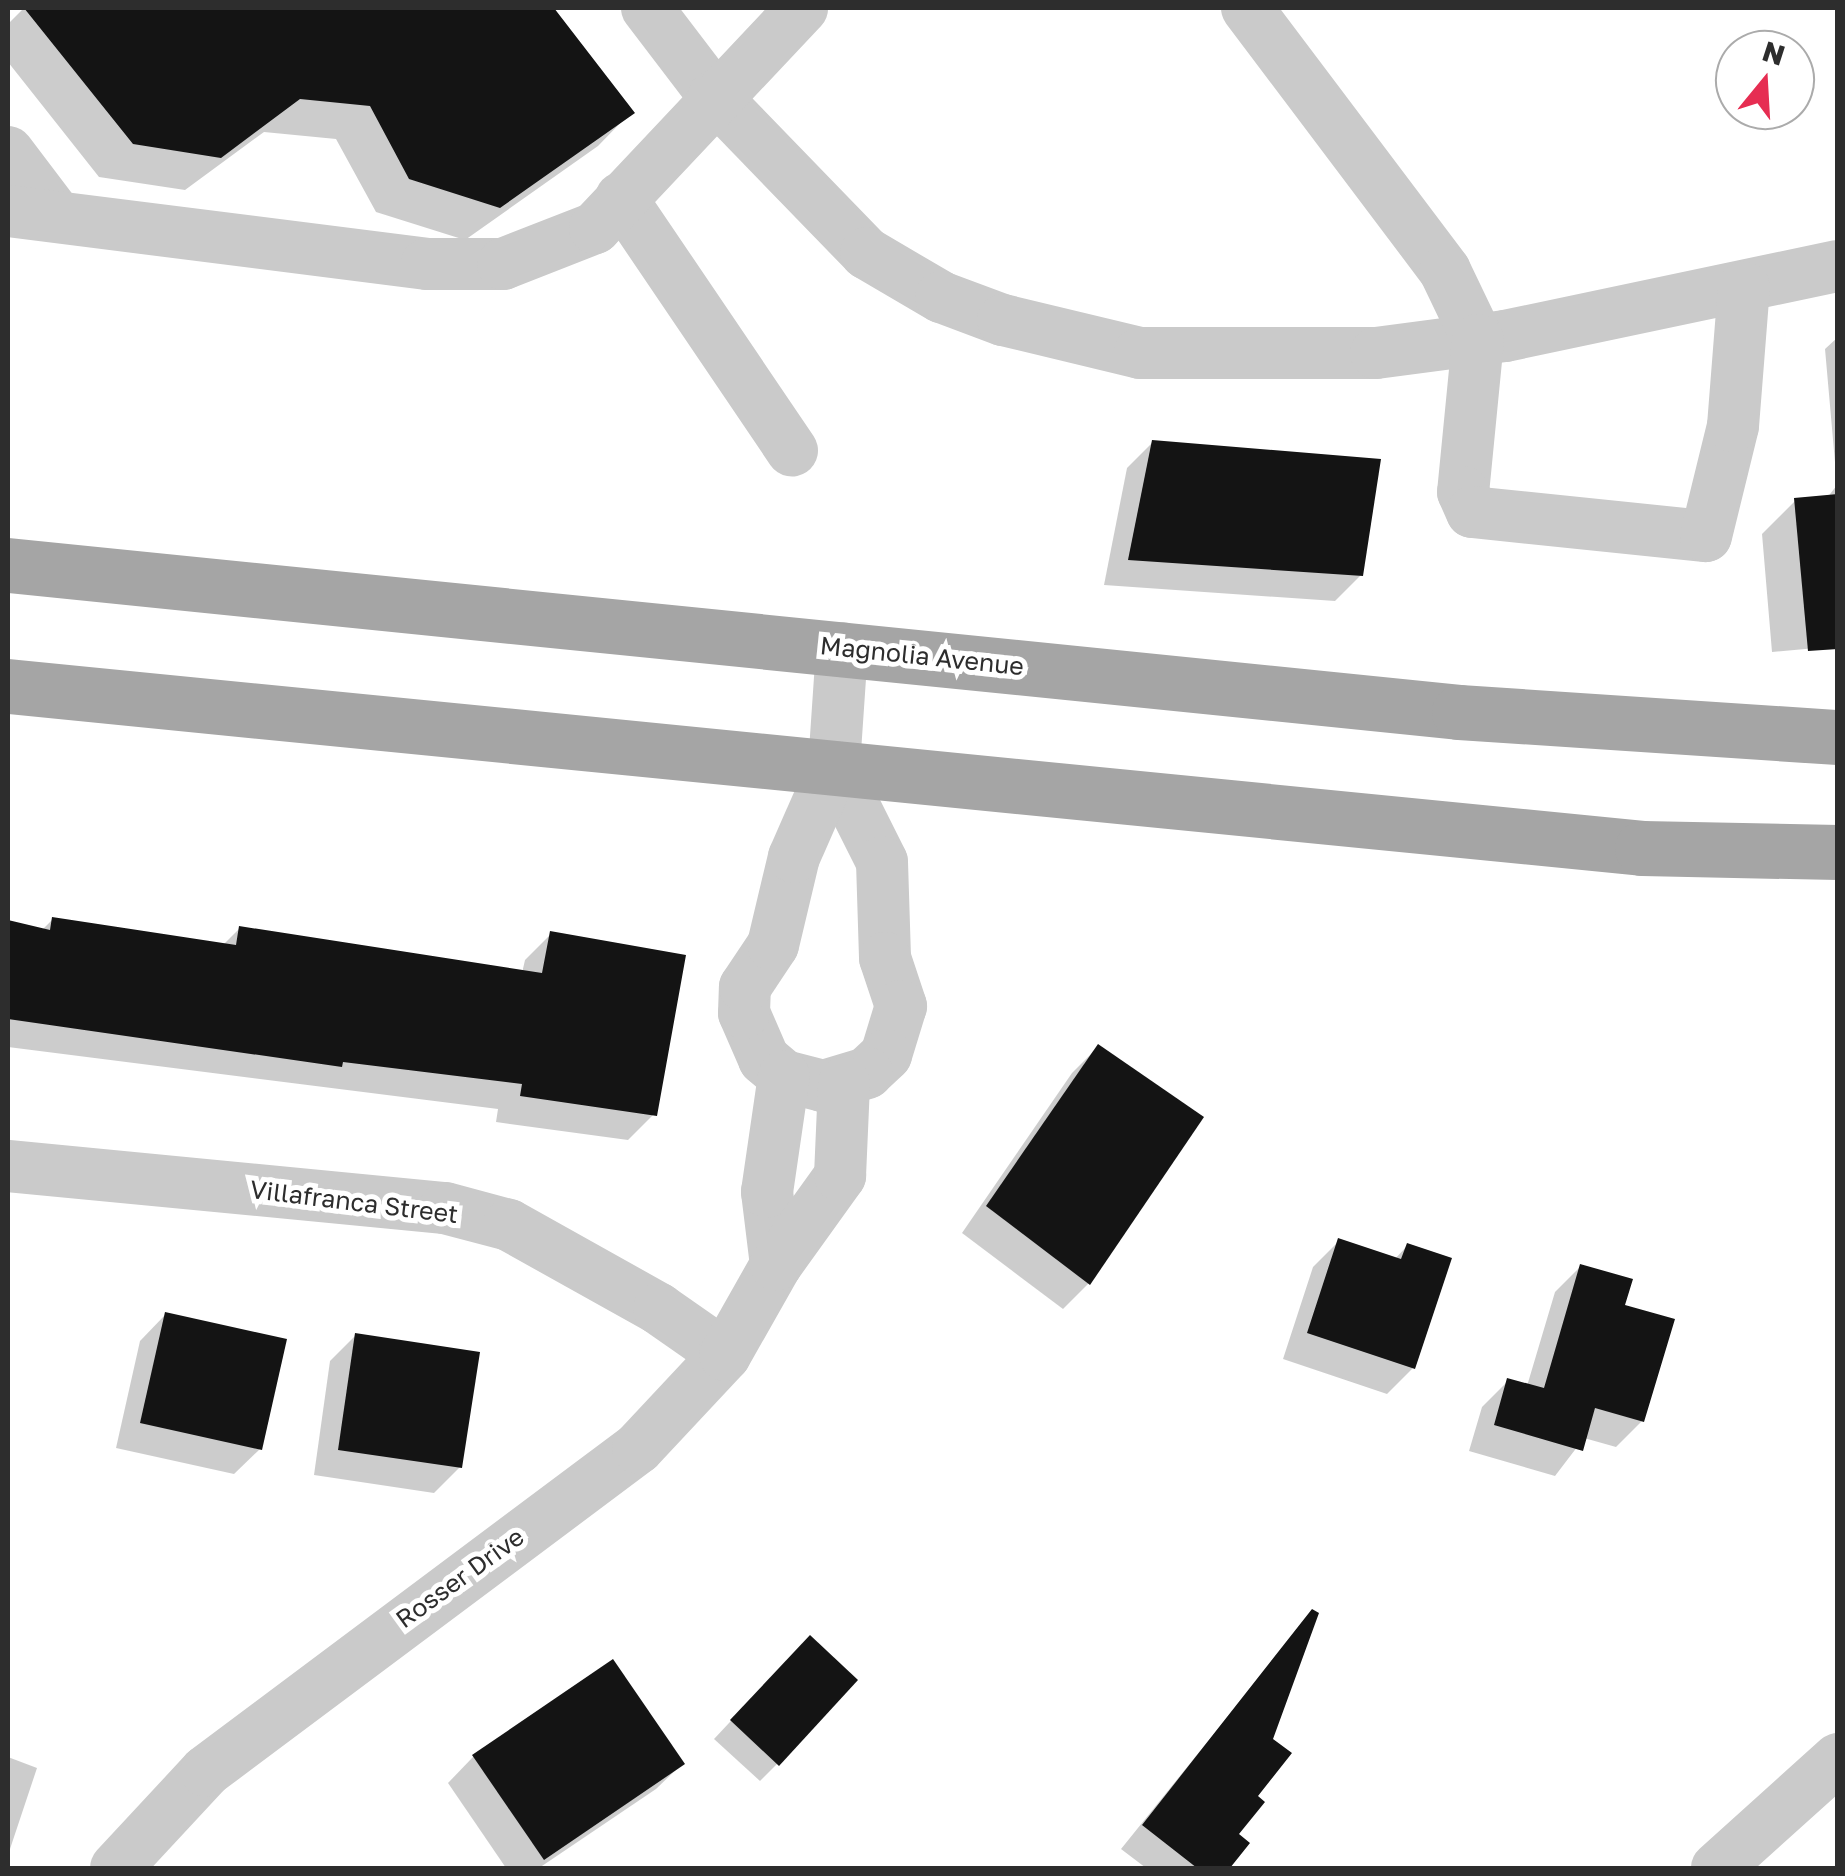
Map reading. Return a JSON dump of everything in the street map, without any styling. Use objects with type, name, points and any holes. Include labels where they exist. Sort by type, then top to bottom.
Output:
[{"type":"main road","name":"Magnolia Avenue","points":[[8,565],[1459,712],[1838,737]]},
{"type":"main road","points":[[8,686],[1642,848],[1838,852]]},
{"type":"street","points":[[647,8],[714,96],[866,253],[941,297],[1003,320],[1140,352],[1376,353],[1478,340],[1838,266]]},
{"type":"street","points":[[8,152],[31,213],[427,264],[503,264],[595,228],[714,96],[802,8]]},
{"type":"street","points":[[1247,8],[1445,270],[1478,340],[1463,492],[1472,512],[1706,536],[1733,426],[1744,288]]},
{"type":"street","points":[[621,198],[792,451]]},
{"type":"street","points":[[834,766],[882,862],[885,958],[902,1006],[886,1054],[844,1083],[813,1085],[784,1076],[750,1038],[745,988],[773,945],[794,857],[834,766],[842,648]]},
{"type":"street","points":[[776,1265],[768,1192],[784,1076]]},
{"type":"street","name":"Rosser Drive","points":[[116,1868],[206,1771],[638,1448],[725,1355],[776,1265],[840,1176],[844,1083]]},
{"type":"street","name":"Villafranca Street","points":[[8,1166],[445,1208],[510,1225],[659,1309],[725,1355]]},
{"type":"street","points":[[1716,1868],[1838,1759]]},
{"type":"building","points":[[24,8],[554,8],[635,113],[500,208],[409,179],[370,106],[300,99],[221,158],[133,144]]},
{"type":"building","points":[[1152,440],[1381,459],[1363,576],[1128,560]]},
{"type":"building","points":[[1838,494],[1838,649],[1808,651],[1794,498]]},
{"type":"building","points":[[52,917],[236,945],[239,926],[542,973],[550,931],[686,955],[657,1116],[520,1096],[522,1084],[343,1062],[342,1067],[8,1019],[8,920],[50,930]]},
{"type":"building","points":[[1098,1044],[1204,1117],[1090,1285],[986,1206]]},
{"type":"building","points":[[1338,1238],[1401,1259],[1407,1243],[1452,1258],[1415,1369],[1307,1333]]},
{"type":"building","points":[[1580,1264],[1633,1279],[1625,1305],[1675,1319],[1644,1422],[1595,1408],[1583,1451],[1494,1425],[1507,1378],[1544,1388]]},
{"type":"building","points":[[165,1312],[287,1339],[262,1450],[140,1423]]},
{"type":"building","points":[[355,1333],[480,1352],[462,1468],[338,1450]]},
{"type":"building","points":[[1312,1609],[1319,1613],[1273,1739],[1292,1753],[1258,1796],[1265,1802],[1239,1834],[1250,1843],[1230,1868],[1197,1868],[1142,1825]]},
{"type":"building","points":[[810,1635],[858,1680],[779,1766],[730,1720]]},
{"type":"building","points":[[613,1659],[685,1764],[544,1860],[472,1755]]}]
